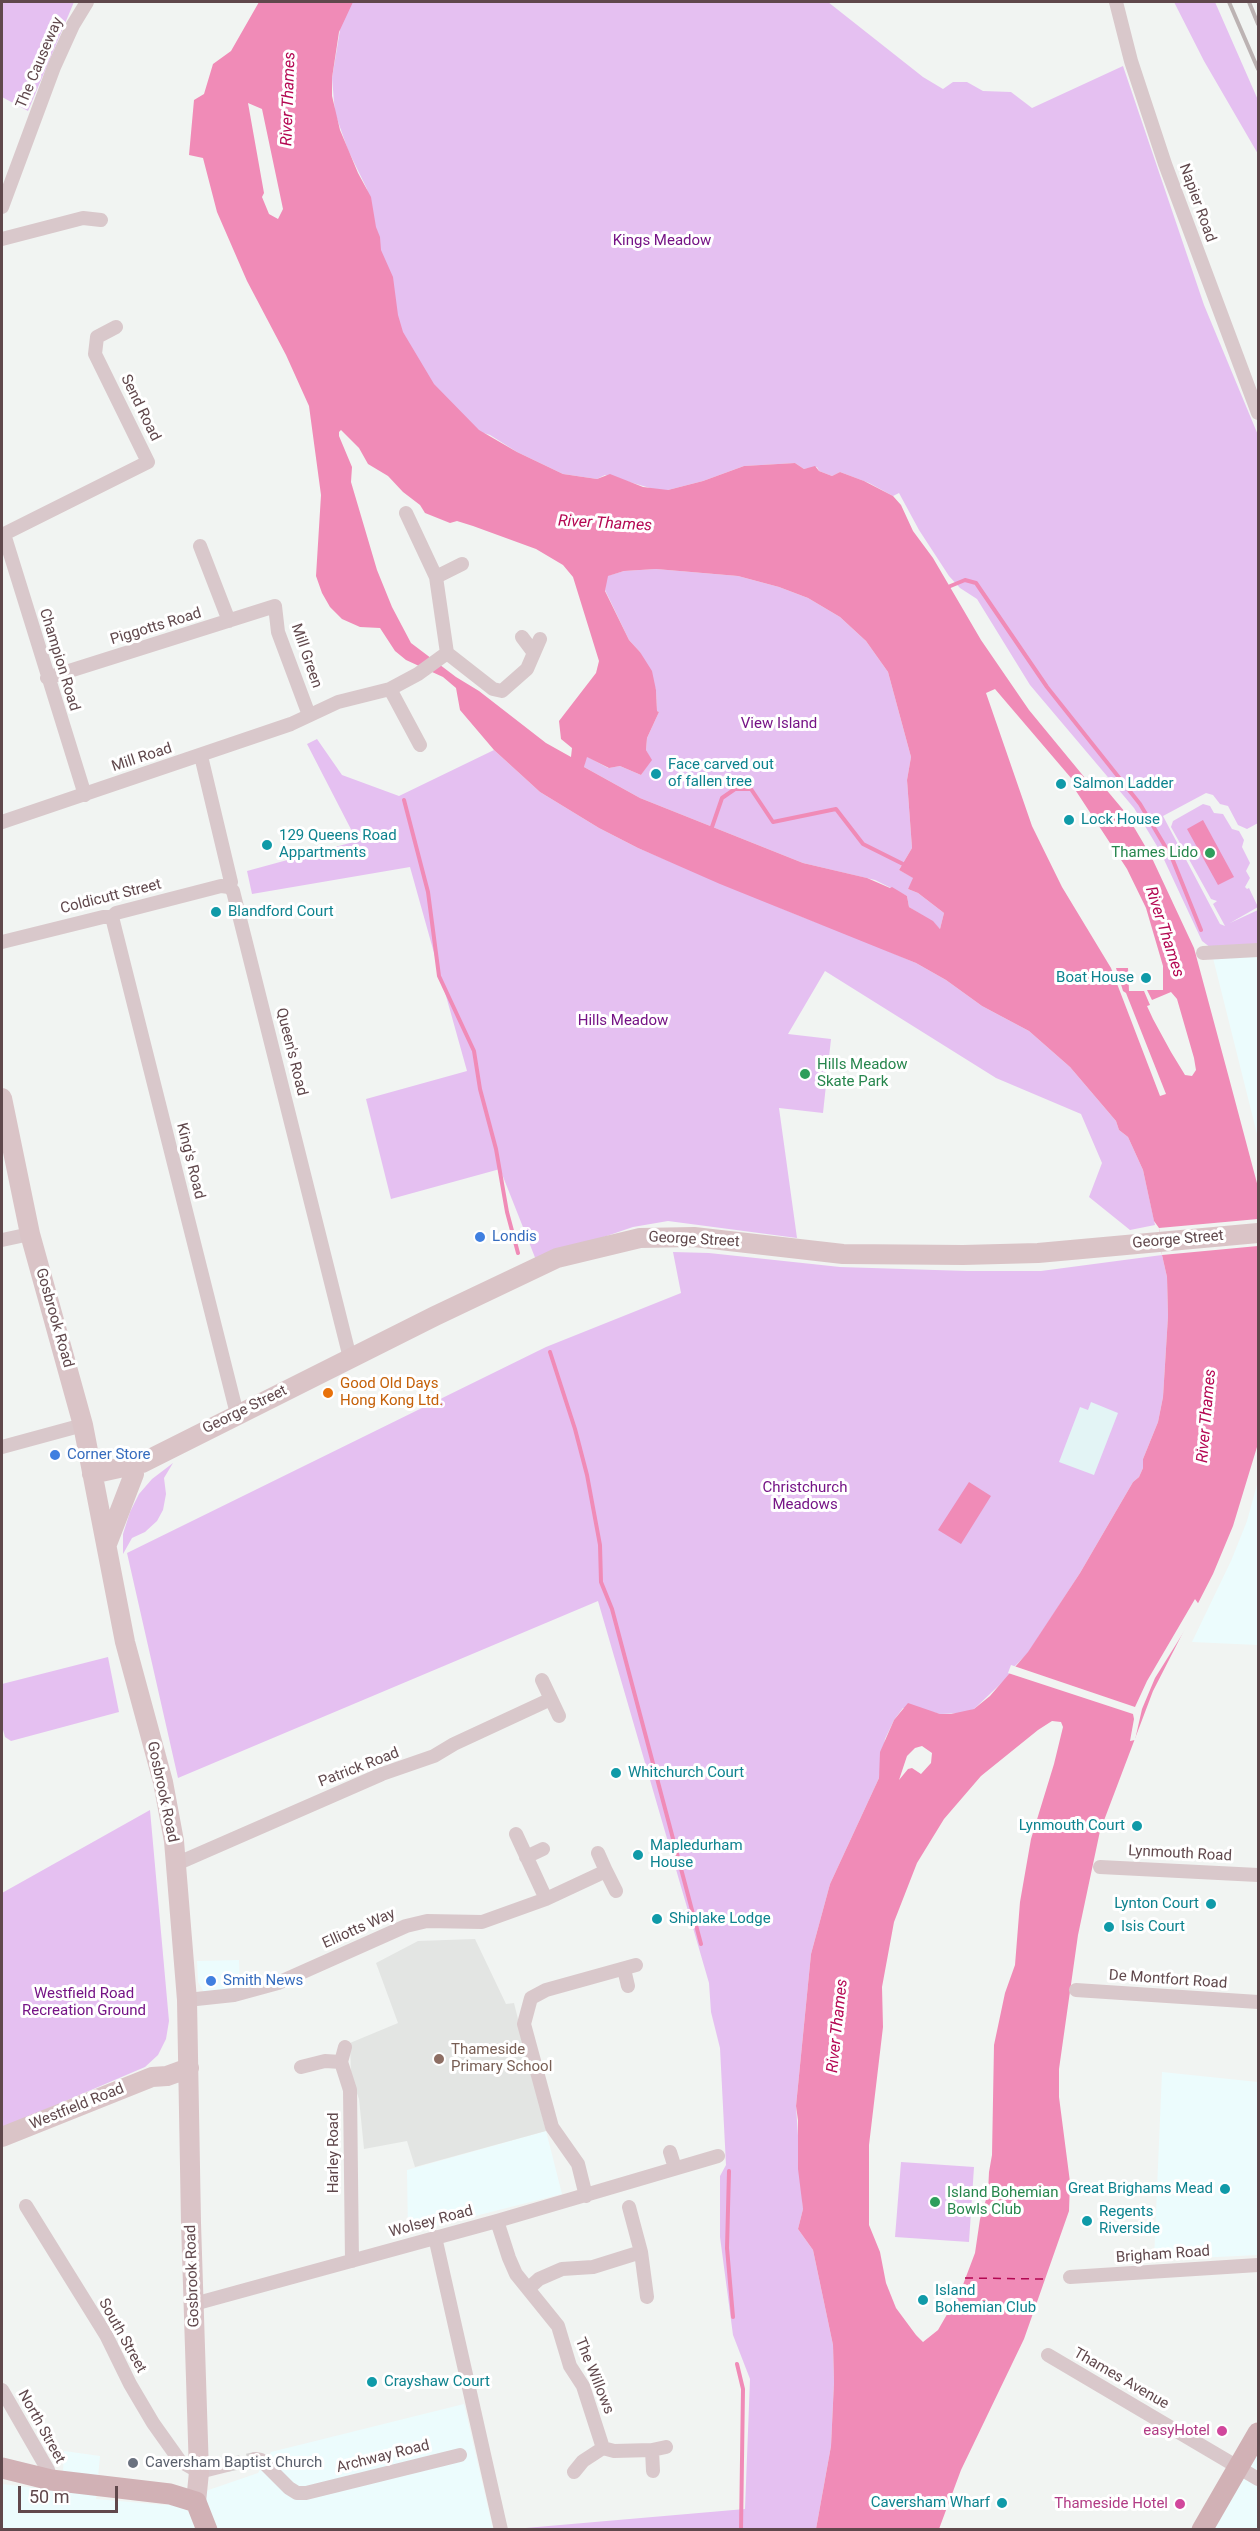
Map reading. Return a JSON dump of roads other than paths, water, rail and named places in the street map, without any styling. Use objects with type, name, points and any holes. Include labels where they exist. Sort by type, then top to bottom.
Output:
[{"type":"main road","name":"Gosbrook Road","points":[[2,1098],[30,1234],[83,1425],[127,1652],[163,1782],[176,1864],[187,2000],[199,2472],[196,2502]]},
{"type":"main road","name":"George Street","points":[[94,1483],[122,1484],[138,1469],[237,1414],[557,1258],[640,1238],[694,1237],[843,1254],[939,1255],[1038,1253],[1258,1233]]},
{"type":"main road","points":[[107,1544],[138,1469]]},
{"type":"main road","name":"Westfield Road","points":[[152,2078],[188,2042]]},
{"type":"main road","name":"Westfield Road","points":[[2,2137],[152,2078],[167,2076],[189,2068]]},
{"type":"main road","points":[[1202,2529],[1258,2433]]},
{"type":"main road","points":[[2,2468],[51,2480],[170,2494],[196,2502],[207,2529]]},
{"type":"street","name":"The Causeway","points":[[2,207],[54,67],[73,25],[87,2]]},
{"type":"street","name":"Napier Road","points":[[1116,2],[1131,61],[1165,164],[1258,413]]},
{"type":"street","points":[[2,238],[83,219],[101,220]]},
{"type":"street","name":"Send Road","points":[[3,534],[148,462],[95,354],[97,337],[116,327]]},
{"type":"street","points":[[406,513],[436,577],[443,656],[493,689],[502,691],[527,669],[540,639]]},
{"type":"street","name":"Champion Road","points":[[3,534],[85,795]]},
{"type":"street","points":[[200,546],[229,621]]},
{"type":"street","points":[[436,577],[462,564]]},
{"type":"street","name":"Piggotts Road","points":[[47,678],[275,606]]},
{"type":"street","name":"Mill Green","points":[[275,606],[278,632],[309,716]]},
{"type":"street","points":[[522,637],[534,653]]},
{"type":"street","name":"Mill Road","points":[[2,822],[291,724],[338,702],[390,689],[418,674],[443,656]]},
{"type":"street","points":[[390,689],[420,745]]},
{"type":"street","name":"Queen's Road","points":[[201,756],[231,882],[229,887],[233,891],[350,1358]]},
{"type":"street","name":"Coldicutt Street","points":[[2,942],[103,916],[112,917],[116,913],[221,886],[229,887]]},
{"type":"street","name":"King's Road","points":[[112,917],[237,1414]]},
{"type":"street","points":[[1203,953],[1258,950]]},
{"type":"street","points":[[2,1240],[30,1234]]},
{"type":"street","points":[[2,1447],[83,1425]]},
{"type":"street","points":[[542,1680],[559,1716]]},
{"type":"street","name":"Patrick Road","points":[[176,1864],[382,1774],[434,1756],[454,1744],[550,1699]]},
{"type":"street","points":[[516,1834],[546,1899]]},
{"type":"street","points":[[526,1857],[543,1849]]},
{"type":"street","points":[[598,1853],[616,1891]]},
{"type":"street","name":"Lynmouth Road","points":[[1100,1867],[1258,1875]]},
{"type":"street","name":"Elliotts Way","points":[[187,2000],[234,1995],[278,1983],[406,1926],[427,1921],[482,1923],[546,1899],[606,1871]]},
{"type":"street","points":[[586,2196],[578,2164],[552,2127],[524,2024],[531,1998],[546,1990],[630,1967],[628,1986]]},
{"type":"street","name":"De Montfort Road","points":[[1076,1990],[1258,2002]]},
{"type":"street","points":[[301,2067],[325,2061],[341,2062],[345,2047]]},
{"type":"street","name":"Harley Road","points":[[341,2062],[350,2090],[352,2261]]},
{"type":"street","points":[[670,2152],[675,2168]]},
{"type":"street","name":"Wolsey Road","points":[[194,2304],[586,2196],[718,2156]]},
{"type":"street","name":"South Street","points":[[26,2206],[106,2335],[130,2384],[153,2423],[180,2461],[199,2472]]},
{"type":"street","points":[[629,2208],[641,2252],[647,2297]]},
{"type":"street","name":"The Willows","points":[[497,2221],[509,2258],[528,2289],[558,2326],[570,2366],[583,2386],[603,2448]]},
{"type":"street","points":[[435,2237],[501,2529]]},
{"type":"street","points":[[528,2289],[539,2279],[562,2270],[593,2267],[641,2252]]},
{"type":"street","name":"Brigham Road","points":[[1070,2277],[1258,2265]]},
{"type":"street","name":"Thames Avenue","points":[[1048,2355],[1258,2479]]},
{"type":"street","name":"North Street","points":[[2,2390],[48,2470],[51,2480]]},
{"type":"street","points":[[574,2472],[583,2461],[603,2448],[614,2451],[652,2450],[666,2447]]},
{"type":"street","points":[[652,2450],[653,2470]]},
{"type":"street","name":"Archway Road","points":[[255,2459],[261,2460],[289,2488],[297,2493],[306,2493],[460,2455]]},
{"type":"street","points":[[199,2472],[227,2465]]},
{"type":"water","name":"River Thames","points":[[259,2],[353,2],[339,32],[332,78],[332,96],[340,130],[371,197],[381,250],[393,277],[398,315],[403,332],[434,384],[479,430],[517,452],[563,474],[597,479],[610,474],[643,487],[668,490],[703,481],[744,466],[795,463],[804,469],[815,466],[819,471],[832,476],[840,472],[893,496],[901,505],[913,531],[933,558],[981,640],[1029,710],[1085,778],[1094,775],[1125,812],[1151,856],[1194,948],[1258,1187],[1257,1447],[1233,1526],[1213,1574],[1153,1691],[1100,1831],[1078,1935],[1059,2069],[1059,2097],[1070,2182],[1069,2211],[1024,2339],[961,2470],[939,2529],[816,2529],[831,2446],[834,2382],[833,2345],[813,2250],[798,2229],[803,2209],[798,2169],[796,2106],[811,1954],[830,1884],[879,1778],[880,1752],[894,1720],[908,1703],[940,1714],[951,1714],[974,1709],[990,1696],[1028,1652],[1080,1573],[1143,1468],[1143,1459],[1158,1422],[1163,1397],[1168,1316],[1167,1277],[1159,1228],[1154,1221],[1143,1170],[1128,1137],[1119,1130],[1116,1121],[1070,1067],[1029,1031],[982,1006],[946,980],[916,963],[720,884],[599,828],[540,792],[494,750],[460,710],[456,688],[443,677],[406,660],[395,651],[380,628],[360,627],[342,619],[330,607],[316,576],[321,495],[309,406],[286,355],[247,281],[217,212],[203,158],[189,155],[194,100],[204,94],[213,64],[231,51]],"holes":[[[248,103],[262,109],[283,209],[278,219],[269,214],[262,197],[264,193]],[[341,430],[359,448],[368,464],[388,476],[420,505],[425,513],[450,523],[457,521],[473,526],[536,549],[563,565],[573,577],[599,661],[596,673],[559,721],[561,739],[572,748],[571,757],[546,743],[479,691],[456,677],[411,643],[392,607],[377,570],[351,482],[352,467],[339,436]],[[656,569],[738,576],[808,598],[840,617],[866,641],[888,672],[911,757],[907,780],[912,848],[899,870],[913,878],[908,889],[918,893],[944,913],[940,929],[933,921],[909,907],[907,896],[892,887],[867,878],[803,863],[640,798],[584,767],[587,757],[609,768],[620,766],[641,775],[652,760],[646,750],[647,738],[659,712],[657,711],[652,671],[629,640],[605,591],[608,576],[624,571]],[[995,689],[1077,785],[1076,791],[1127,869],[1146,908],[1163,966],[1163,990],[1147,990],[1152,1000],[1171,992],[1177,999],[1194,1058],[1196,1070],[1192,1076],[1185,1075],[1171,1052],[1147,1006],[1150,1005],[1144,991],[1129,991],[1128,968],[1111,968],[1062,887],[1032,826],[986,693]],[[1052,1721],[1061,1722],[1063,1727],[1054,1764],[1031,1839],[1020,1902],[1015,1965],[1005,1993],[994,2045],[992,2155],[988,2193],[980,2219],[975,2253],[961,2290],[938,2330],[923,2342],[896,2308],[886,2283],[880,2252],[869,2225],[869,2145],[883,2027],[882,1987],[894,1922],[917,1863],[944,1819],[981,1776],[1038,1730]],[[922,1746],[932,1753],[931,1763],[921,1774],[912,1768],[908,1769],[899,1780],[907,1756],[915,1748]]]},
{"type":"water","name":"Thames Lido","points":[[1203,820],[1234,877],[1218,885],[1187,829]]},
{"type":"water","points":[[969,1482],[991,1496],[961,1544],[938,1530]]},
{"type":"waterway","points":[[948,587],[965,580],[976,583],[1047,687],[1140,804],[1172,858],[1201,930]]},
{"type":"waterway","points":[[712,827],[722,798],[735,789],[751,789],[773,822],[836,809],[863,844],[903,864]]},
{"type":"waterway","points":[[404,800],[428,892],[439,976],[474,1051],[480,1089],[496,1149],[507,1212],[518,1253]]},
{"type":"waterway","points":[[550,1352],[587,1475],[600,1545],[601,1582],[612,1609],[701,1944]]},
{"type":"waterway","points":[[729,2171],[727,2248],[733,2317]]},
{"type":"waterway","points":[[737,2364],[743,2389],[741,2530]]},
{"type":"tunnel","points":[[227,2465],[255,2459]]},
{"type":"railway","points":[[1229,2],[1258,69]]},
{"type":"railway","points":[[1249,2],[1258,24]]},
{"type":"place","name":"Face carved out of fallen tree","points":[[656,774]]},
{"type":"place","name":"Salmon Ladder","points":[[1061,784]]},
{"type":"place","name":"Lock House","points":[[1069,820]]},
{"type":"place","name":"129 Queens Road Appartments","points":[[267,845]]},
{"type":"place","name":"Thames Lido","points":[[1210,853]]},
{"type":"place","name":"Blandford Court","points":[[216,912]]},
{"type":"place","name":"Boat House","points":[[1146,978]]},
{"type":"place","name":"Hills Meadow Skate Park","points":[[805,1074]]},
{"type":"place","name":"Londis","points":[[480,1237]]},
{"type":"place","name":"Good Old Days Hong Kong Ltd.","points":[[328,1393]]},
{"type":"place","name":"Corner Store","points":[[55,1455]]},
{"type":"place","name":"Whitchurch Court","points":[[616,1773]]},
{"type":"place","name":"Lynmouth Court","points":[[1137,1826]]},
{"type":"place","name":"Mapledurham House","points":[[638,1855]]},
{"type":"place","name":"Lynton Court","points":[[1211,1904]]},
{"type":"place","name":"Shiplake Lodge","points":[[657,1919]]},
{"type":"place","name":"Isis Court","points":[[1109,1927]]},
{"type":"place","name":"Smith News","points":[[211,1981]]},
{"type":"place","name":"Thameside Primary School","points":[[439,2059]]},
{"type":"place","name":"Great Brighams Mead","points":[[1225,2189]]},
{"type":"place","name":"Island Bohemian Bowls Club","points":[[935,2202]]},
{"type":"place","name":"Regents Riverside","points":[[1087,2221]]},
{"type":"place","name":"Island Bohemian Club","points":[[923,2300]]},
{"type":"place","name":"Crayshaw Court","points":[[372,2382]]},
{"type":"place","name":"easyHotel","points":[[1222,2431]]},
{"type":"place","name":"Caversham Baptist Church","points":[[133,2463]]},
{"type":"place","name":"Caversham Wharf","points":[[1002,2503]]},
{"type":"place","name":"Thameside Hotel","points":[[1180,2504]]},
{"type":"park label","name":"Kings Meadow","points":[[662,241]]},
{"type":"park label","name":"View Island","points":[[779,724]]},
{"type":"park label","name":"Hills Meadow","points":[[623,1021]]},
{"type":"park label","name":"Christchurch Meadows","points":[[805,1496]]},
{"type":"park label","name":"Westfield Road Recreation Ground","points":[[84,2002]]}]
